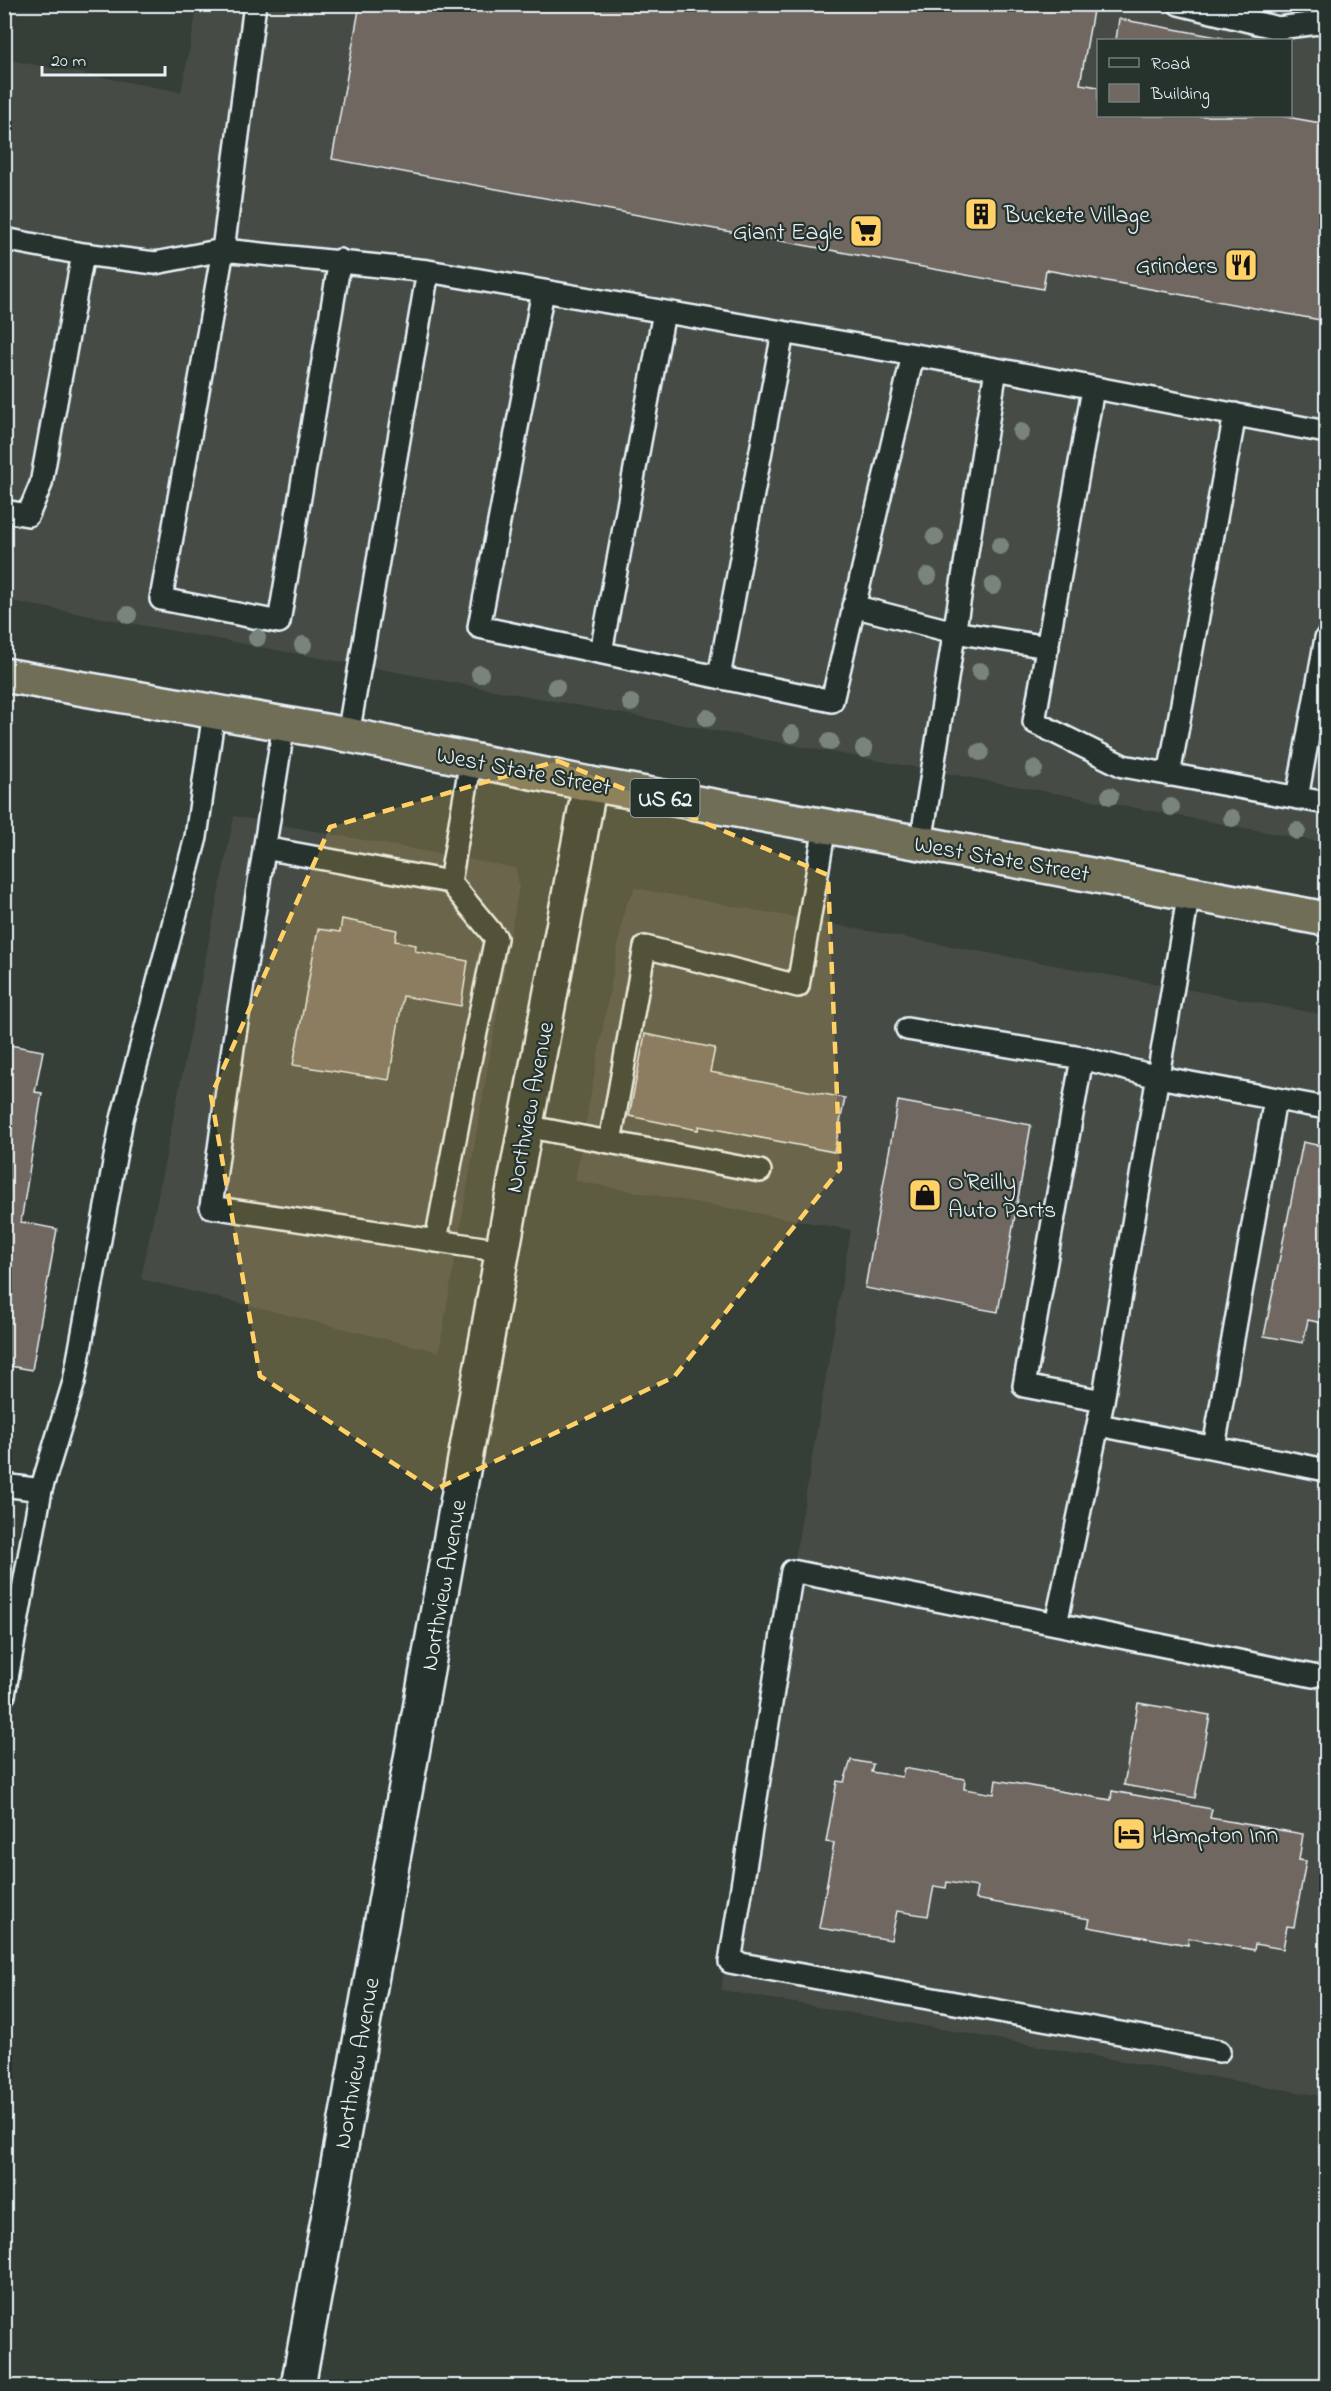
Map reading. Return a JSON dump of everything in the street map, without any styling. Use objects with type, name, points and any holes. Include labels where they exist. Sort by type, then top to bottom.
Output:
[{"type":"highway","name":"West State Street","points":[[4,675],[348,735],[590,784],[1189,892],[1326,919]]},
{"type":"street","name":"Northview Avenue","points":[[298,2386],[525,1126],[590,784]]},
{"type":"lane","points":[[255,4],[223,250],[161,599],[279,622],[340,260]]},
{"type":"lane","points":[[1179,4],[1278,28],[1326,22]]},
{"type":"lane","points":[[4,239],[84,254],[155,263],[223,250],[340,260],[428,271],[996,369],[1326,432]]},
{"type":"lane","points":[[4,511],[28,514],[41,484],[84,254]]},
{"type":"lane","points":[[348,735],[428,271]]},
{"type":"lane","points":[[543,291],[479,627],[832,700],[912,355]]},
{"type":"lane","points":[[601,652],[664,312]]},
{"type":"lane","points":[[719,677],[783,332]]},
{"type":"lane","points":[[921,843],[996,369]]},
{"type":"lane","points":[[1093,389],[1034,722],[1123,766],[1326,803]]},
{"type":"lane","points":[[1169,775],[1235,414]]},
{"type":"lane","points":[[854,606],[954,632],[1048,647]]},
{"type":"lane","points":[[1297,798],[1326,638]]},
{"type":"lane","points":[[4,1695],[12,1604],[41,1491],[74,1382],[122,1119],[196,837],[214,712]]},
{"type":"lane","points":[[284,724],[211,1207],[503,1251]]},
{"type":"lane","points":[[450,882],[471,760]]},
{"type":"lane","points":[[610,1142],[645,947],[798,986],[825,826]]},
{"type":"lane","points":[[264,849],[450,882],[496,938],[468,1070],[436,1241]]},
{"type":"lane","points":[[1056,1624],[1099,1425],[1189,892]]},
{"type":"lane","points":[[907,1029],[1082,1058],[1158,1077],[1326,1108]]},
{"type":"lane","points":[[1082,1058],[1024,1386],[1103,1401]]},
{"type":"lane","points":[[1214,1447],[1275,1099]]},
{"type":"lane","points":[[525,1126],[760,1171]]},
{"type":"lane","points":[[1099,1425],[1326,1470]]},
{"type":"lane","points":[[4,1485],[41,1491]]},
{"type":"lane","points":[[1219,2051],[730,1962],[792,1571],[1313,1676]]},
{"type":"highlighted area","points":[[558,761],[828,875],[840,1169],[674,1377],[434,1490],[260,1376],[211,1096],[330,827]]},
{"type":"shaded area","points":[[198,4],[1326,5],[1326,843],[5,600],[4,59],[181,92]]},
{"type":"shaded area","points":[[234,816],[516,868],[519,886],[439,1352],[141,1279]]},
{"type":"shaded area","points":[[635,888],[1326,1015],[1326,2097],[721,1990],[851,1230],[575,1181],[625,907]]},
{"type":"building","name":"Buckete Village","points":[[360,4],[1094,5],[1080,84],[1097,87],[1097,117],[1287,117],[1326,124],[1326,321],[1046,270],[1043,289],[332,159]]},
{"type":"building","points":[[1119,19],[1223,38],[1222,39],[1116,39]]},
{"type":"building","points":[[342,919],[397,930],[395,941],[416,945],[415,951],[468,961],[461,1006],[403,996],[389,1080],[293,1065],[318,929],[340,932]]},
{"type":"building","points":[[645,1034],[715,1048],[710,1072],[845,1098],[834,1152],[699,1126],[698,1130],[629,1116]]},
{"type":"building","points":[[4,1044],[43,1051],[35,1092],[42,1093],[21,1222],[57,1229],[32,1370],[4,1365]]},
{"type":"building","points":[[898,1101],[1031,1125],[998,1312],[865,1288]]},
{"type":"building","points":[[1303,1142],[1326,1147],[1326,1324],[1308,1320],[1303,1343],[1264,1336]]},
{"type":"building","points":[[1138,1703],[1210,1715],[1195,1798],[1124,1785]]},
{"type":"building","points":[[851,1760],[873,1764],[871,1772],[902,1777],[904,1768],[965,1779],[964,1789],[994,1794],[996,1780],[1111,1800],[1112,1791],[1212,1809],[1210,1818],[1303,1834],[1299,1860],[1306,1861],[1294,1927],[1287,1926],[1283,1949],[1255,1944],[1254,1950],[1189,1938],[1188,1945],[1088,1927],[1090,1919],[975,1899],[977,1887],[947,1882],[946,1888],[934,1886],[928,1916],[897,1911],[891,1940],[819,1928],[834,1843],[826,1842],[837,1781],[844,1782]]},
{"type":"place","name":"Buckete Village","points":[[981,214]]},
{"type":"place","name":"Giant Eagle","points":[[866,231]]},
{"type":"place","name":"Grinders","points":[[1241,265]]},
{"type":"place","name":"O'Reilly Auto Parts","points":[[925,1195]]},
{"type":"place","name":"Hampton Inn","points":[[1129,1834]]}]
